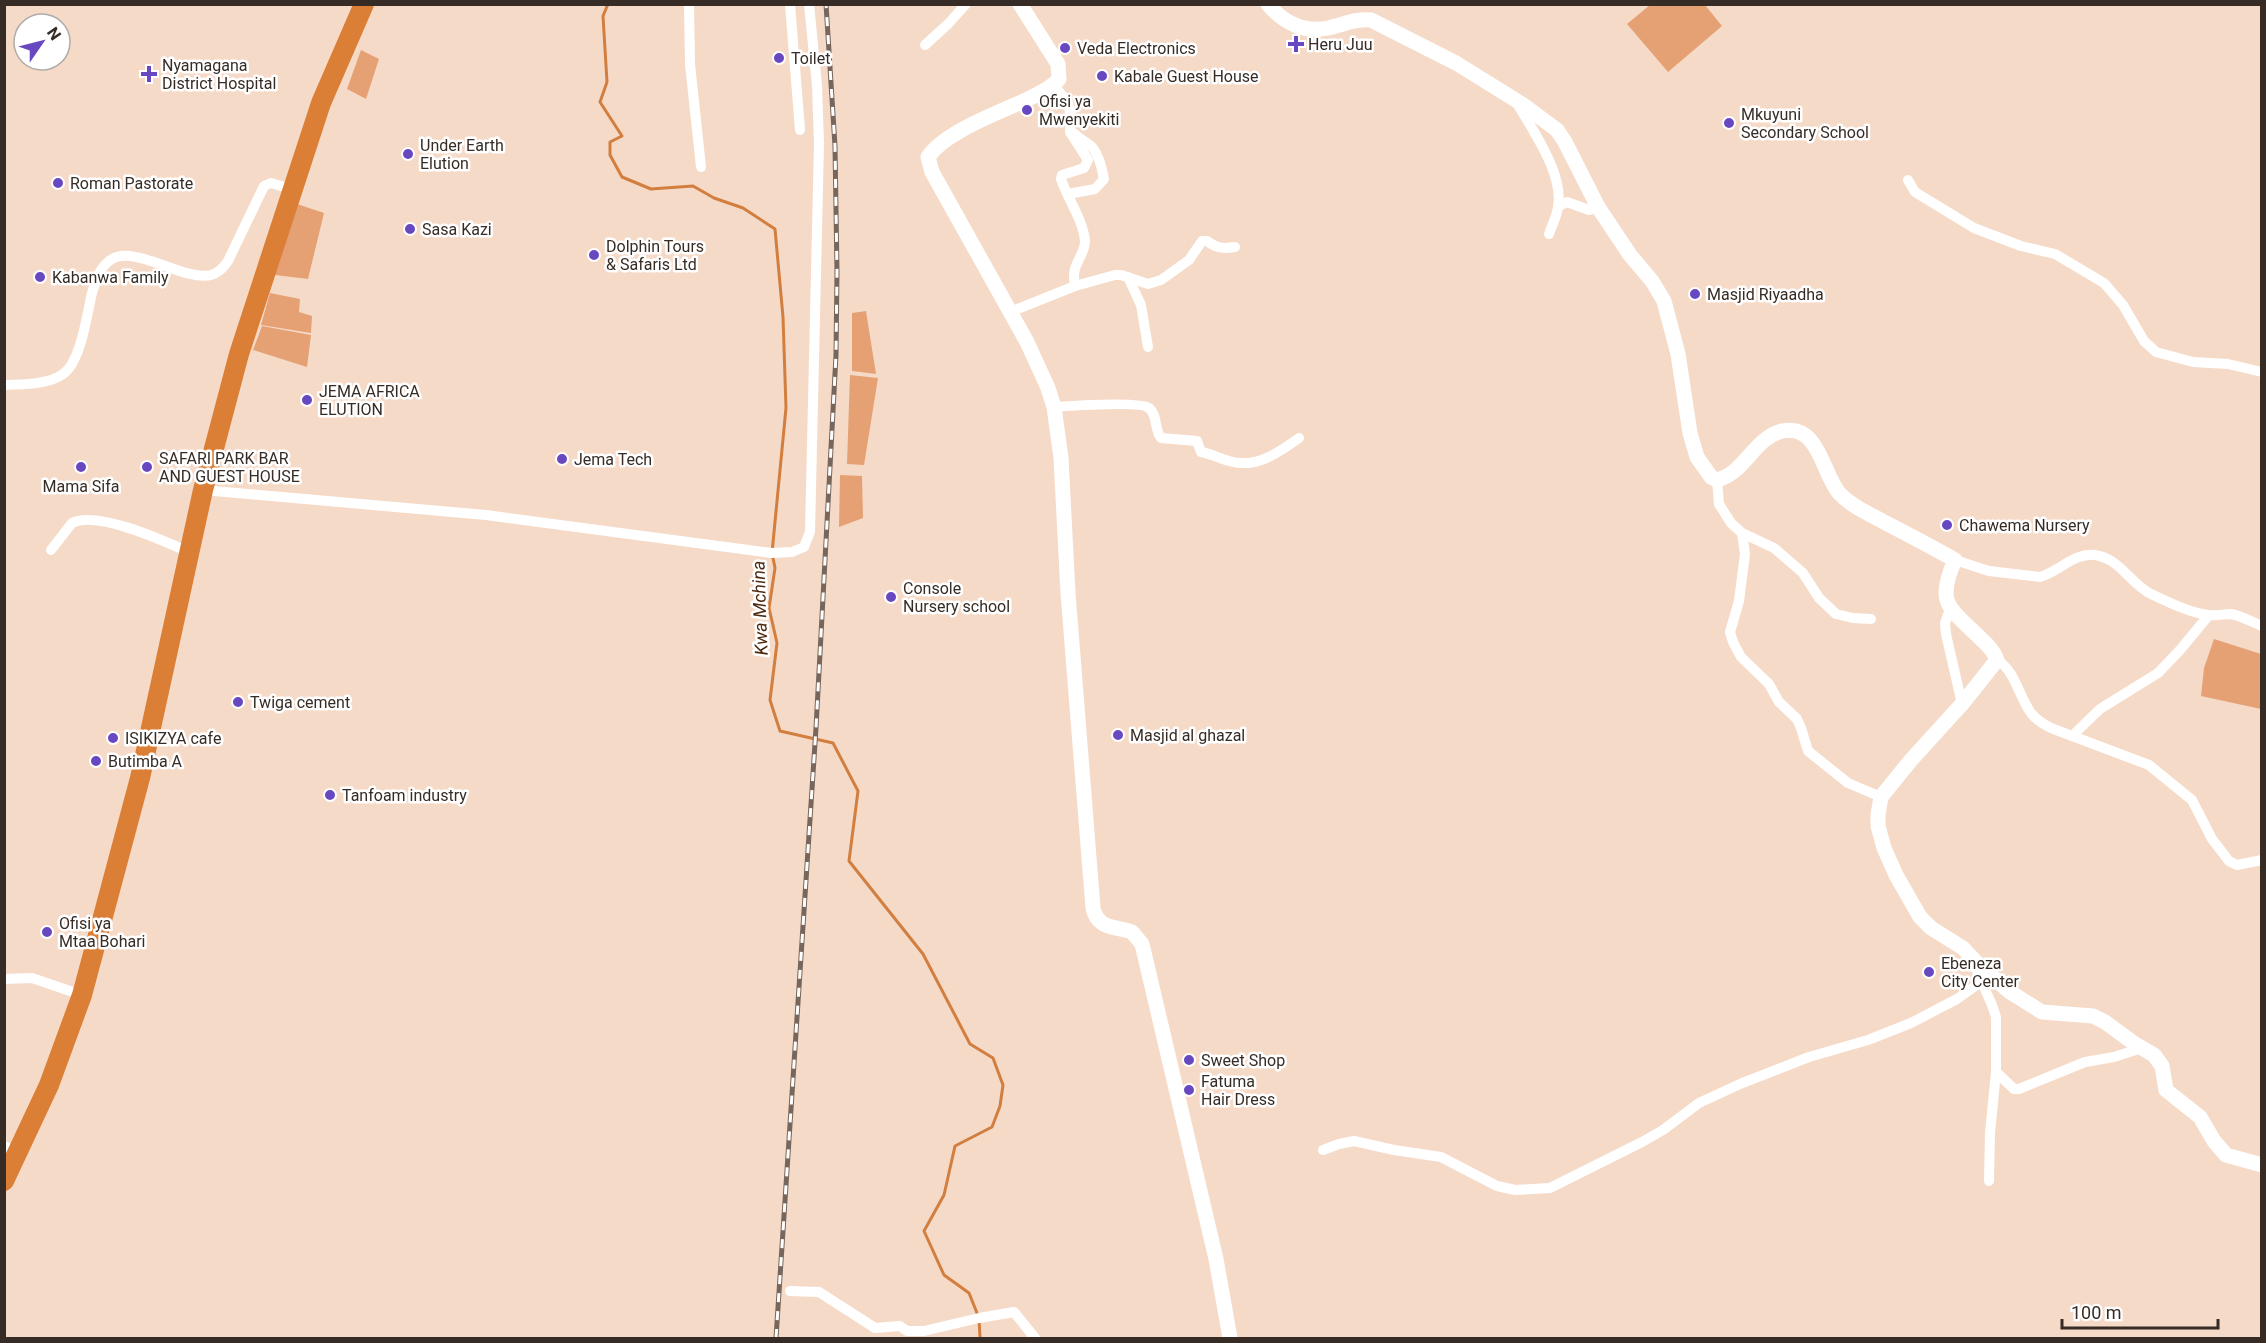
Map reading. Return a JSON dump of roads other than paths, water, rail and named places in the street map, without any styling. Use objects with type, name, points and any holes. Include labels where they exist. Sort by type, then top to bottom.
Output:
[{"type":"highway","points":[[4,1181],[11,1150],[49,1085],[82,995],[140,778],[203,490],[239,354],[291,189],[321,103],[364,4]]},
{"type":"street","points":[[689,4],[690,64],[701,167]]},
{"type":"street","points":[[790,4],[800,130]]},
{"type":"street","points":[[203,490],[486,515],[772,553],[792,552],[804,547],[810,531],[819,143],[817,86],[809,4]]},
{"type":"street","points":[[925,45],[966,4]]},
{"type":"street","points":[[1020,4],[1058,64],[1060,73],[1054,85],[971,126],[934,148],[928,157],[932,172],[1040,369],[1054,407],[1061,458],[1068,592],[1093,909],[1106,927],[1132,932],[1142,944],[1216,1258],[1230,1338]]},
{"type":"street","points":[[1268,4],[1283,18],[1306,29],[1329,28],[1359,19],[1371,20],[1456,63],[1516,100],[1557,130],[1598,207],[1664,301],[1678,354],[1690,433],[1697,457],[1711,477],[1717,480]]},
{"type":"street","points":[[1054,85],[1068,104],[1070,126],[1075,142],[1088,162],[1084,168],[1062,175],[1061,178],[1085,243],[1074,271],[1075,286]]},
{"type":"street","points":[[1516,100],[1554,173],[1558,189],[1558,206],[1549,234]]},
{"type":"street","points":[[1068,194],[1095,189],[1104,179],[1095,152],[1070,126]]},
{"type":"street","points":[[1908,180],[1916,192],[1974,228],[2021,246],[2055,254],[2104,284],[2123,305],[2144,341],[2156,352],[2193,362],[2228,364],[2262,372]]},
{"type":"street","points":[[4,385],[55,379],[69,370],[77,353],[100,270],[113,258],[130,256],[210,276],[222,269],[228,261],[264,186],[271,183],[291,189]]},
{"type":"street","points":[[1558,206],[1567,202],[1589,210],[1598,207]]},
{"type":"street","points":[[1010,312],[1075,286],[1115,275],[1148,284],[1161,280],[1189,260],[1202,241],[1207,241],[1212,247],[1235,247]]},
{"type":"street","points":[[1128,277],[1141,305],[1148,347]]},
{"type":"street","points":[[1054,407],[1145,406],[1153,414],[1157,434],[1161,438],[1197,441],[1202,452],[1239,463],[1253,463],[1270,457],[1299,438]]},
{"type":"street","points":[[1717,480],[1738,467],[1760,442],[1772,435],[1792,430],[1804,433],[1815,446],[1832,482],[1850,502],[1955,560],[1989,571],[2040,577],[2086,555],[2096,555],[2116,564],[2150,594],[2194,611],[2209,615],[2233,615],[2262,626]]},
{"type":"street","points":[[1717,480],[1719,504],[1731,523],[1742,532],[1774,548],[1803,573],[1819,598],[1836,614],[1844,617],[1870,619]]},
{"type":"street","points":[[51,550],[76,521],[92,521],[134,529],[189,552]]},
{"type":"street","points":[[1742,532],[1745,554],[1739,601],[1730,632],[1737,650],[1741,657],[1769,684],[1779,702],[1797,719],[1802,728],[1808,751],[1848,783],[1881,797]]},
{"type":"street","points":[[1955,560],[1946,579],[1945,595],[1950,609],[1988,645],[1997,660],[2005,667],[2032,716],[2050,728],[2141,761],[2192,800],[2212,839],[2229,861],[2237,865],[2262,860]]},
{"type":"street","points":[[1950,609],[1945,623],[1946,634],[1962,704]]},
{"type":"street","points":[[2072,736],[2100,709],[2158,673],[2180,651],[2209,615]]},
{"type":"street","points":[[1997,660],[1881,797],[1878,826],[1884,848],[1915,909],[1931,928],[1955,942],[2010,992],[2028,1005],[2042,1012],[2093,1016],[2154,1055],[2162,1066],[2166,1090],[2200,1117],[2214,1141],[2226,1155],[2262,1165]]},
{"type":"street","points":[[1971,957],[1996,1017],[1996,1072],[1990,1132],[1989,1181]]},
{"type":"street","points":[[4,979],[32,978],[82,995]]},
{"type":"street","points":[[1323,1150],[1354,1141],[1441,1157],[1497,1186],[1515,1190],[1550,1188],[1611,1160],[1664,1130],[1699,1103],[1809,1057],[1868,1040],[1911,1023],[1957,999],[1981,982]]},
{"type":"street","points":[[1996,1072],[2014,1089],[2019,1089],[2093,1059],[2114,1057],[2142,1048]]},
{"type":"street","points":[[790,1291],[819,1293],[874,1328],[900,1326],[907,1331],[924,1331],[1014,1312],[1035,1338]]},
{"type":"waterway","name":"Kwa Mchina","points":[[608,4],[603,16],[607,82],[600,102],[622,136],[610,142],[610,155],[622,177],[651,189],[693,186],[714,198],[743,208],[775,229],[783,317],[786,408],[772,553],[775,568],[769,608],[777,643],[770,700],[780,731],[833,743],[858,791],[849,861],[923,954],[970,1044],[993,1058],[1003,1085],[1000,1106],[992,1127],[955,1146],[944,1195],[924,1231],[944,1275],[969,1293],[979,1318],[980,1338]]},
{"type":"railway","points":[[776,1338],[816,728],[836,355],[835,146],[826,4]]},
{"type":"place","name":"Heru Juu","points":[[1296,44]]},
{"type":"place","name":"Veda Electronics","points":[[1065,48]]},
{"type":"place","name":"Toilet","points":[[779,58]]},
{"type":"place","name":"Nyamagana District Hospital","points":[[149,74]]},
{"type":"place","name":"Kabale Guest House","points":[[1102,76]]},
{"type":"place","name":"Ofisi ya Mwenyekiti","points":[[1027,110]]},
{"type":"place","name":"Mkuyuni Secondary School","points":[[1729,123]]},
{"type":"place","name":"Under Earth Elution","points":[[408,154]]},
{"type":"place","name":"Roman Pastorate","points":[[58,183]]},
{"type":"place","name":"Sasa Kazi","points":[[410,229]]},
{"type":"place","name":"Dolphin Tours & Safaris Ltd","points":[[594,255]]},
{"type":"place","name":"Kabanwa Family","points":[[40,277]]},
{"type":"place","name":"Masjid Riyaadha","points":[[1695,294]]},
{"type":"place","name":"JEMA AFRICA ELUTION","points":[[307,400]]},
{"type":"place","name":"Jema Tech","points":[[562,459]]},
{"type":"place","name":"Mama Sifa","points":[[81,467]]},
{"type":"place","name":"SAFARI PARK BAR AND GUEST HOUSE","points":[[147,467]]},
{"type":"place","name":"Chawema Nursery","points":[[1947,525]]},
{"type":"place","name":"Console Nursery school","points":[[891,597]]},
{"type":"place","name":"Twiga cement","points":[[238,702]]},
{"type":"place","name":"Masjid al ghazal","points":[[1118,735]]},
{"type":"place","name":"ISIKIZYA cafe","points":[[113,738]]},
{"type":"place","name":"Butimba A","points":[[96,761]]},
{"type":"place","name":"Tanfoam industry","points":[[330,795]]},
{"type":"place","name":"Ofisi ya Mtaa Bohari","points":[[47,932]]},
{"type":"place","name":"Ebeneza City Center","points":[[1929,972]]},
{"type":"place","name":"Sweet Shop","points":[[1189,1060]]},
{"type":"place","name":"Fatuma Hair Dress","points":[[1189,1090]]}]
